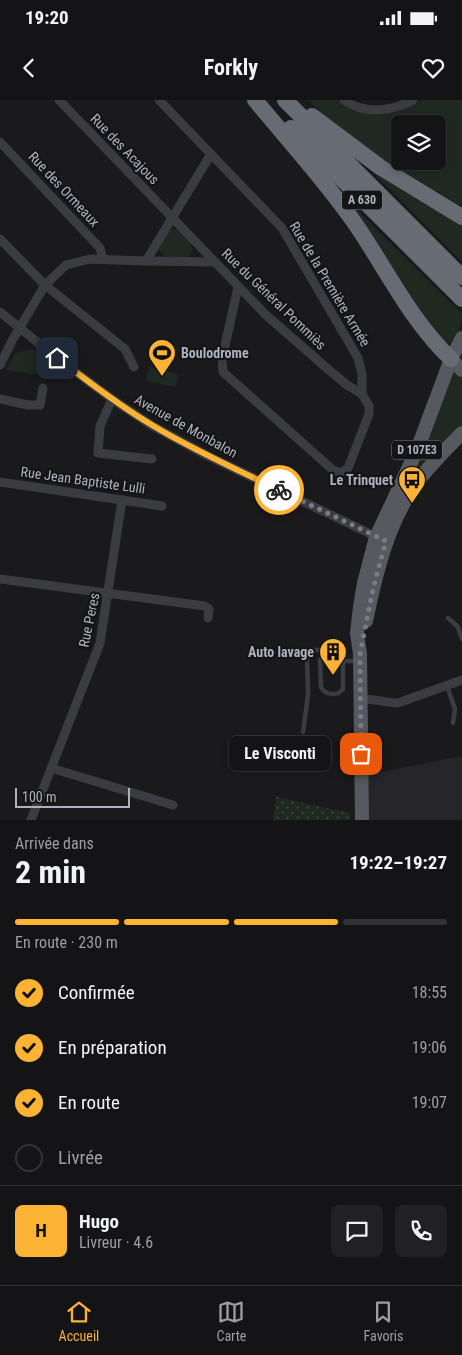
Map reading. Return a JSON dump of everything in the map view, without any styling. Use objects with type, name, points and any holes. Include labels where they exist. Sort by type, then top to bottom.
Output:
[{"type":"highway","points":[[255,100],[353,221],[422,327],[456,365]]},
{"type":"highway","name":"A 630","points":[[263,100],[462,299]]},
{"type":"highway","points":[[286,100],[322,123],[380,167],[462,216]]},
{"type":"highway","name":"A 630","points":[[286,100],[462,277]]},
{"type":"main road","name":"D 107E3","points":[[362,820],[359,658],[381,539],[417,450],[456,365],[462,338]]},
{"type":"main road","name":"D 107E3","points":[[381,539],[417,482],[436,459],[462,433]]},
{"type":"street","name":"Rue des Acajous","points":[[59,100],[172,218]]},
{"type":"street","name":"Rue de la Première Armée","points":[[159,100],[282,228],[358,358],[362,374],[362,394],[369,406],[369,414],[348,468],[341,473],[334,470],[223,372],[222,359],[238,287]]},
{"type":"street","points":[[344,100],[355,106],[381,110],[396,107],[413,100]]},
{"type":"street","name":"Rue des Ormeaux","points":[[0,142],[100,248],[103,259]]},
{"type":"street","points":[[146,261],[211,154]]},
{"type":"street","name":"Rue du Général Pommiès","points":[[172,218],[266,315],[347,385],[362,394]]},
{"type":"street","points":[[0,239],[45,285],[125,349],[134,367]]},
{"type":"street","points":[[0,365],[45,285],[66,265],[90,259],[214,262]]},
{"type":"street","name":"Avenue de Monbalon","points":[[0,312],[57,358],[151,425],[208,456],[381,539]]},
{"type":"street","points":[[0,399],[28,405],[40,405],[43,388]]},
{"type":"street","points":[[112,399],[100,426],[98,453],[152,459]]},
{"type":"street","name":"Rue Jean Baptiste Lulli","points":[[0,482],[162,506]]},
{"type":"street","name":"Rue Peres","points":[[31,820],[100,643],[122,500]]},
{"type":"street","points":[[0,578],[205,606],[209,609],[208,618]]},
{"type":"street","points":[[360,699],[368,698],[398,703],[462,680]]},
{"type":"street","points":[[51,768],[172,805]]},
{"type":"lane","points":[[448,618],[458,627],[462,639]]},
{"type":"lane","points":[[303,732],[308,696],[307,655],[310,650],[316,649],[327,650],[329,654]]},
{"type":"lane","points":[[329,654],[341,656],[343,661],[342,689],[339,694],[328,694],[322,691],[320,688],[320,660],[323,656],[329,654]]},
{"type":"lane","points":[[343,661],[359,658]]},
{"type":"lane","points":[[447,686],[455,709],[453,723]]},
{"type":"shaded area","points":[[308,100],[337,100],[346,106],[360,111],[381,114],[396,112],[423,100],[462,100],[462,208],[398,170],[446,170],[446,115],[391,115],[391,165],[324,115]]},
{"type":"shaded area","points":[[357,156],[462,221],[462,262]]},
{"type":"shaded area","points":[[327,180],[462,314],[459,331],[448,344],[443,343]]},
{"type":"shaded area","points":[[179,230],[191,243],[192,253],[188,257],[171,258],[160,252],[158,248],[167,231]]},
{"type":"shaded area","points":[[34,349],[75,380],[6,370],[15,353]]},
{"type":"shaded area","name":"Boulodrome","points":[[149,367],[178,374],[176,387],[146,381]]},
{"type":"shaded area","points":[[452,367],[462,376],[462,425],[405,485]]},
{"type":"shaded area","points":[[462,756],[462,820],[367,820],[367,775]]},
{"type":"shaded area","points":[[276,797],[350,813],[350,820],[273,820]]},
{"type":"way so far","points":[[279,490],[386,541],[373,589],[360,654],[361,754]]},
{"type":"place","name":"Boulodrome","points":[[162,377]]},
{"type":"place","name":"Le Trinquet","points":[[412,504]]},
{"type":"place","name":"Auto lavage","points":[[333,676]]},
{"type":"place","name":"Le Visconti","points":[[361,754]]},
{"type":"route","points":[[57,358],[151,425],[208,456],[279,490]]}]
